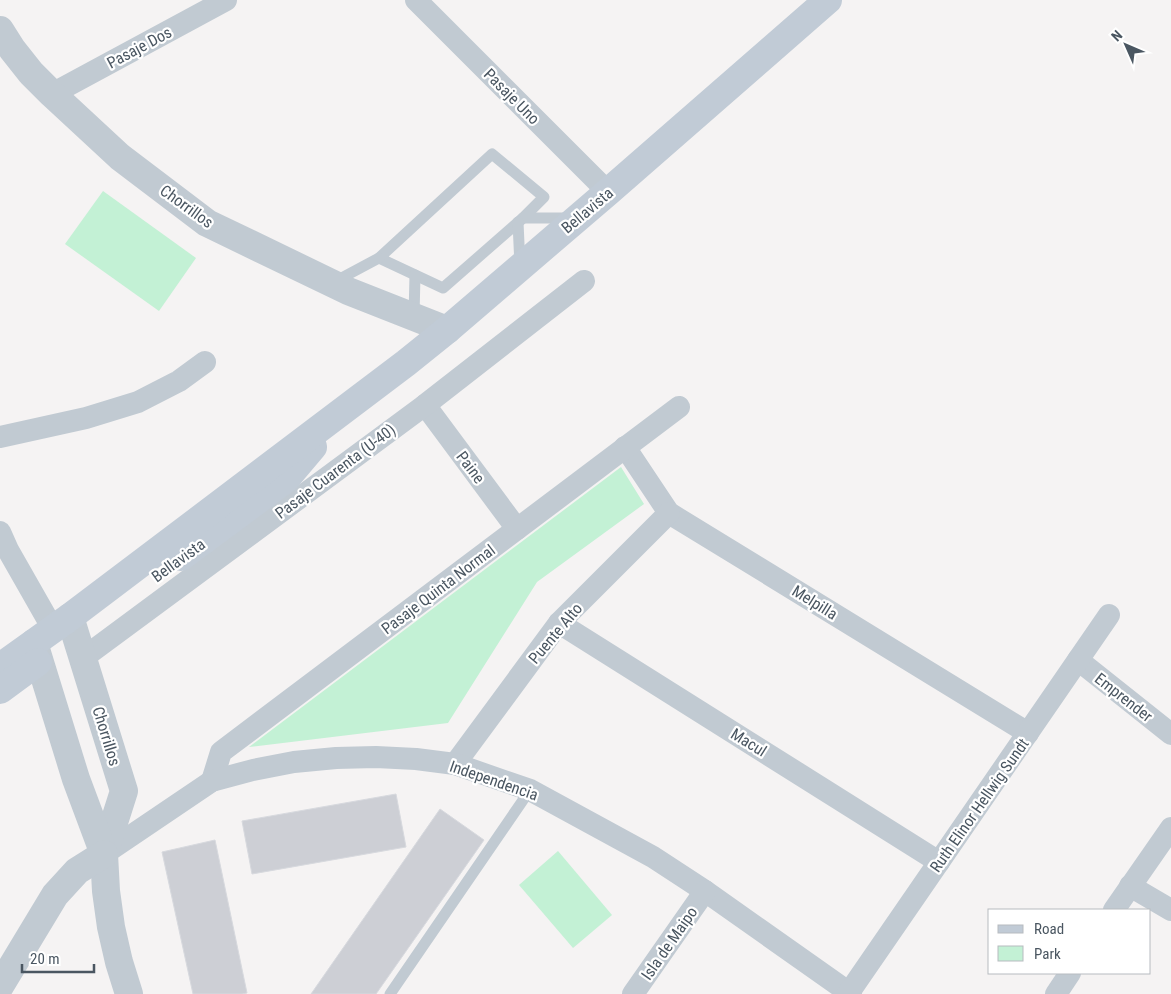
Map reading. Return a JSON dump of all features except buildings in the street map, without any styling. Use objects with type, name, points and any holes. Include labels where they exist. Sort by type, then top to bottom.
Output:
[{"type":"main road","name":"Bellavista","points":[[0,690],[340,413],[406,364],[447,330],[608,192],[820,3]]},
{"type":"main road","name":"Bellavista","points":[[0,667],[59,640]]},
{"type":"street","name":"Pasaje Dos","points":[[52,94],[226,0]]},
{"type":"street","name":"Pasaje Uno","points":[[416,0],[608,192]]},
{"type":"street","name":"Chorrillos","points":[[0,30],[31,73],[52,94],[120,157],[207,223],[332,284],[447,330]]},
{"type":"street","name":"Pasaje Cuarenta (U-40)","points":[[59,640],[425,405],[584,281]]},
{"type":"street","points":[[0,437],[86,418],[138,402],[179,382],[205,362]]},
{"type":"street","name":"Paine","points":[[425,405],[517,529]]},
{"type":"street","name":"Pasaje Quinta Normal","points":[[212,782],[221,752],[679,407]]},
{"type":"street","name":"Melpilla","points":[[624,447],[669,513],[1028,733]]},
{"type":"street","name":"Puente Alto","points":[[455,764],[559,623],[669,513]]},
{"type":"street","points":[[0,532],[8,550],[59,640]]},
{"type":"street","name":"Ruth Elinor Hellwig Sundt","points":[[849,994],[1109,615]]},
{"type":"street","name":"Macul","points":[[559,623],[939,862]]},
{"type":"street","name":"Chorrillos","points":[[59,640],[76,779],[104,854],[106,891],[111,927],[129,994]]},
{"type":"street","name":"Chorrillos","points":[[59,640],[124,791],[104,854]]},
{"type":"street","name":"Emprender","points":[[1078,660],[1171,734]]},
{"type":"street","name":"Independencia","points":[[104,854],[212,782],[253,770],[294,762],[336,758],[416,759],[455,764],[530,790],[653,857],[849,994]]},
{"type":"street","points":[[1115,909],[1171,828]]},
{"type":"street","points":[[0,986],[55,895],[77,872],[104,854]]},
{"type":"street","points":[[1130,886],[1171,910]]},
{"type":"street","name":"Isla de Maipo","points":[[633,994],[704,892]]},
{"type":"street","points":[[1056,994],[1069,974]]},
{"type":"lane","points":[[332,284],[379,258],[492,154],[544,197],[443,288],[379,258]]},
{"type":"lane","points":[[520,220],[577,218]]},
{"type":"lane","points":[[520,220],[520,267]]},
{"type":"lane","points":[[414,318],[415,276]]},
{"type":"lane","points":[[390,994],[530,790]]},
{"type":"green space","points":[[103,191],[196,258],[159,311],[65,244]]},
{"type":"green space","points":[[621,467],[644,504],[537,582],[448,723],[249,747]]},
{"type":"green space","points":[[558,851],[612,915],[573,948],[519,885]]}]
